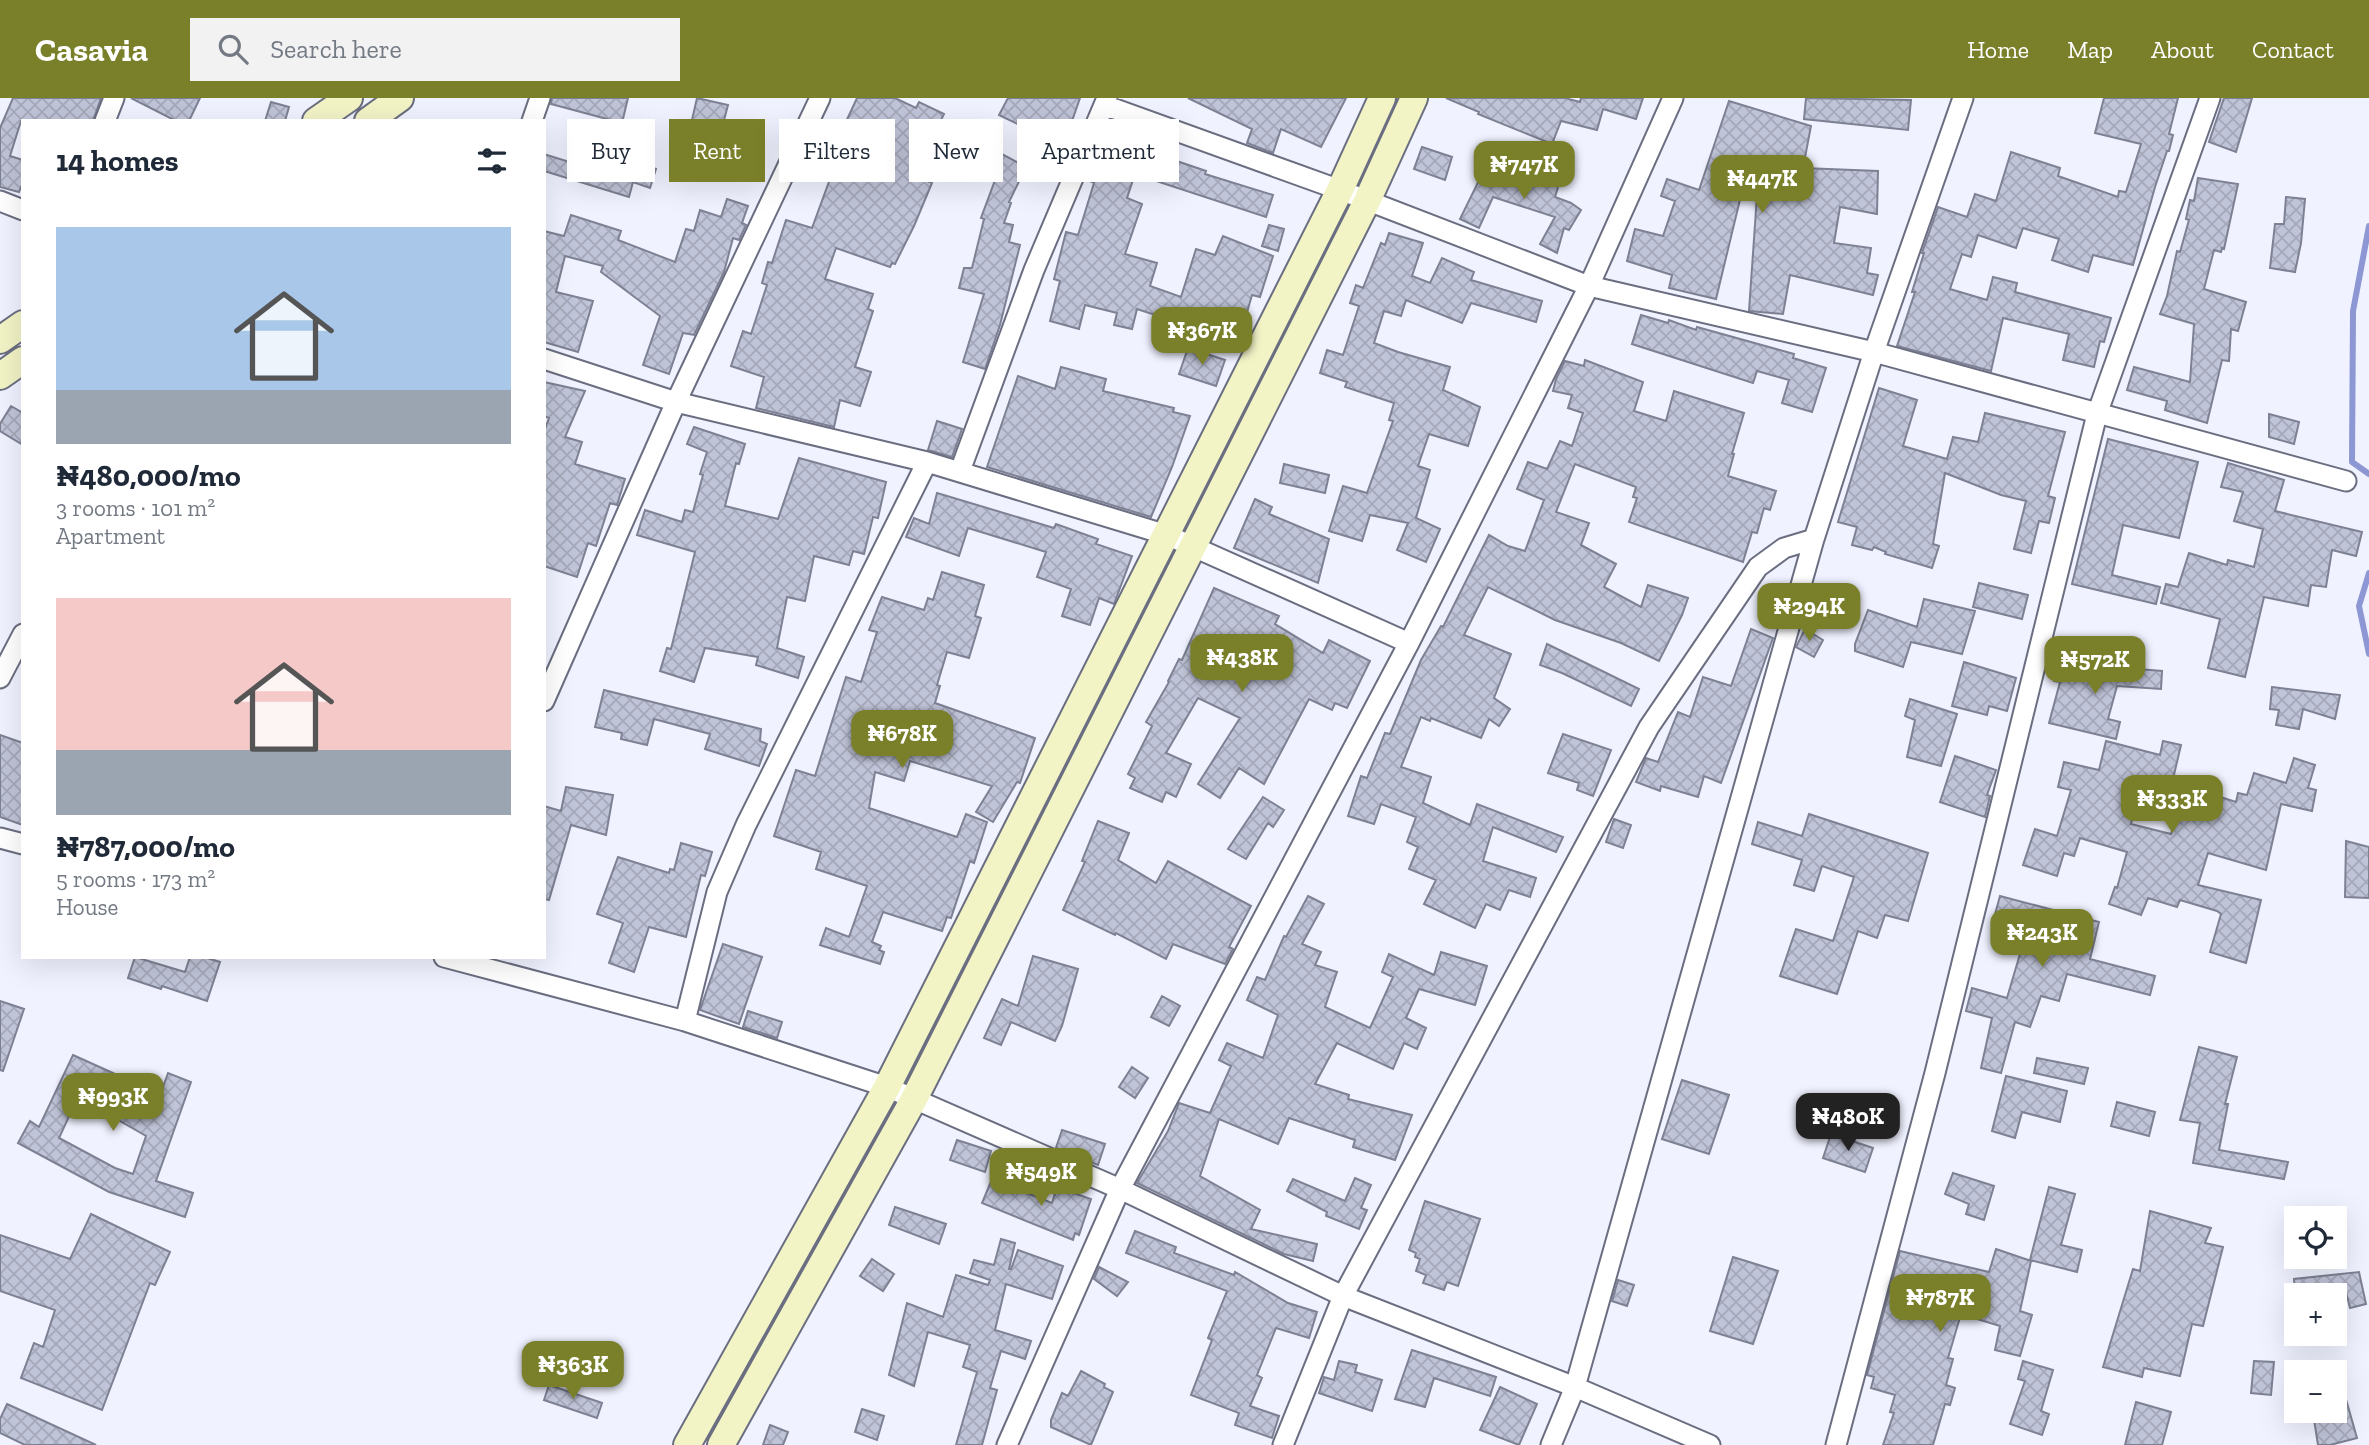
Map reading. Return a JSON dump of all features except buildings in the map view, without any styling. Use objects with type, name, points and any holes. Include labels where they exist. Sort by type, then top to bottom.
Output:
[{"type":"street","points":[[106,119],[114,98]]},
{"type":"street","points":[[319,119],[349,98]]},
{"type":"street","points":[[371,119],[401,98]]},
{"type":"street","points":[[533,119],[540,98]]},
{"type":"street","points":[[546,696],[676,402],[820,98]]},
{"type":"street","points":[[687,1445],[887,1087],[1340,190],[1382,98]]},
{"type":"street","points":[[720,1445],[914,1099],[1367,201],[1414,98]]},
{"type":"street","points":[[1007,1445],[1120,1189],[1409,643],[1589,286],[1673,98]]},
{"type":"street","points":[[1551,1445],[1574,1387],[1814,538],[1874,352],[1963,98]]},
{"type":"street","points":[[1836,1445],[1935,1073],[2097,414],[2210,98]]},
{"type":"street","points":[[960,471],[1034,270],[1105,102],[1589,286],[1874,352],[2346,481]]},
{"type":"street","points":[[0,201],[21,209]]},
{"type":"street","points":[[0,340],[21,325]]},
{"type":"street","points":[[546,360],[676,402],[927,462],[1167,535],[1409,643]]},
{"type":"street","points":[[0,376],[21,361]]},
{"type":"street","points":[[685,1021],[717,891],[746,825],[927,462]]},
{"type":"street","points":[[1283,1445],[1343,1296],[1649,727],[1758,567],[1784,548],[1814,538]]},
{"type":"street","points":[[0,678],[21,638]]},
{"type":"street","points":[[0,838],[21,843]]},
{"type":"street","points":[[453,959],[685,1021],[887,1087],[1120,1189],[1343,1296],[1574,1387],[1710,1445]]},
{"type":"waterway","points":[[2369,226],[2353,311],[2352,462],[2369,474]]},
{"type":"waterway","points":[[2369,573],[2359,606],[2369,654]]}]
